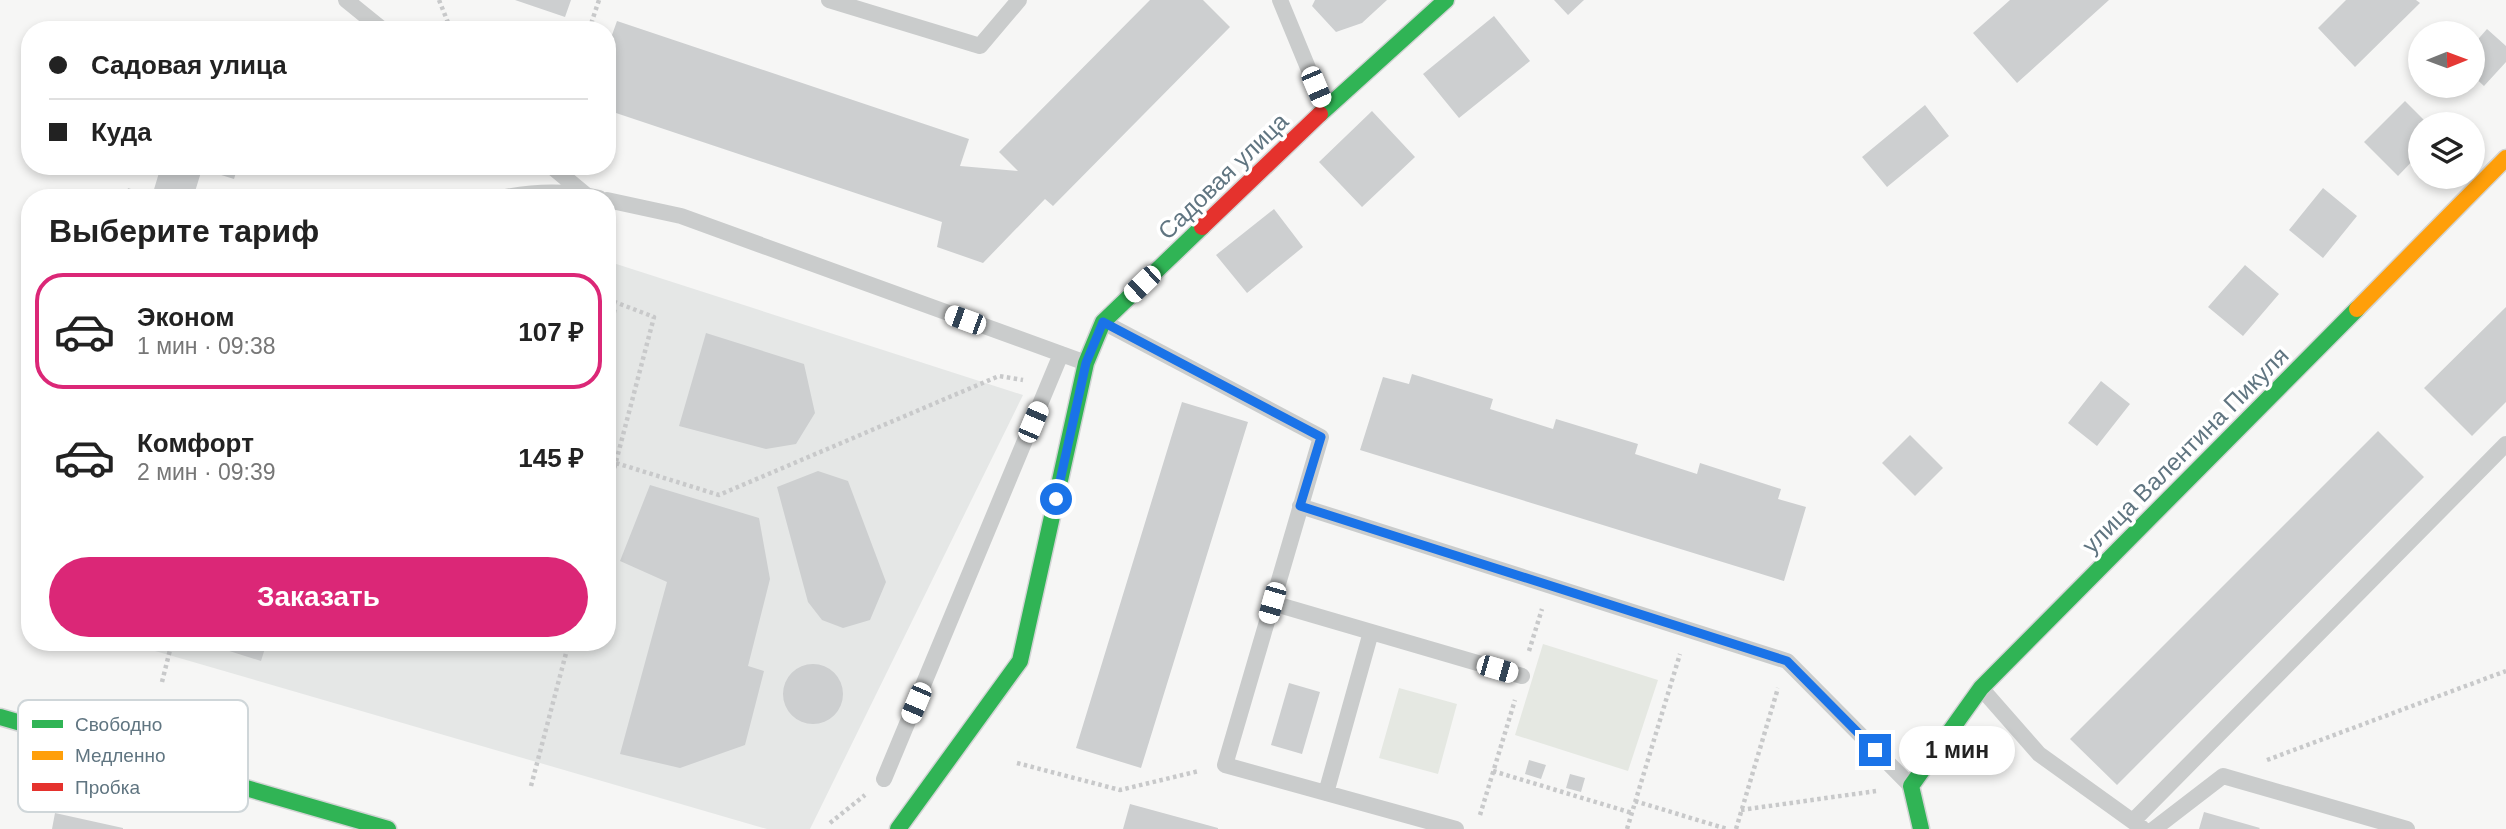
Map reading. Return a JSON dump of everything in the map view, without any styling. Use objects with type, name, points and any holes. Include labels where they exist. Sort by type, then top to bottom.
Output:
[{"type":"street","name":"Садовая улица","points":[[898,829],[1020,661],[1086,363],[1103,322],[1325,108],[1446,0]]},
{"type":"street","name":"улица Валентина Пикуля","points":[[1911,786],[1981,688],[2506,158]]},
{"type":"street","points":[[0,717],[18,722]]},
{"type":"street","points":[[1911,786],[1921,829]]},
{"type":"street","points":[[248,789],[388,829]]},
{"type":"lane","points":[[346,0],[372,21]]},
{"type":"lane","points":[[829,0],[980,46],[1019,0]]},
{"type":"lane","points":[[1280,0],[1325,108]]},
{"type":"lane","points":[[564,175],[583,189]]},
{"type":"lane","points":[[616,202],[681,216],[1086,363]]},
{"type":"lane","points":[[1103,322],[1321,437],[1225,765],[1456,829]]},
{"type":"lane","points":[[884,779],[1061,354]]},
{"type":"lane","points":[[1981,688],[2039,754],[2139,825],[2506,444]]},
{"type":"lane","points":[[1300,506],[1787,661],[1911,786]]},
{"type":"lane","points":[[1272,603],[1522,676]]},
{"type":"lane","points":[[1326,793],[1371,632]]},
{"type":"lane","points":[[2154,829],[2223,776],[2407,829]]},
{"type":"path","points":[[439,0],[447,21]]},
{"type":"path","points":[[592,21],[599,0]]},
{"type":"path","points":[[616,302],[654,317],[616,463],[719,495],[999,376],[1028,381]]},
{"type":"path","points":[[1479,817],[1549,585]]},
{"type":"path","points":[[1627,829],[1688,629]]},
{"type":"path","points":[[162,682],[170,651]]},
{"type":"path","points":[[531,786],[567,651]]},
{"type":"path","points":[[1736,829],[1787,661]]},
{"type":"path","points":[[2223,776],[2506,671]]},
{"type":"path","points":[[1017,763],[1119,790],[1225,765]]},
{"type":"path","points":[[1493,771],[1632,813]]},
{"type":"path","points":[[1741,810],[1911,786]]},
{"type":"path","points":[[1635,801],[1727,829]]},
{"type":"shaded area","points":[[616,264],[1023,395],[810,829],[767,829],[155,651],[616,651]]},
{"type":"shaded area","points":[[1543,644],[1658,680],[1628,771],[1515,735]]},
{"type":"shaded area","points":[[1399,688],[1457,704],[1438,774],[1379,758]]},
{"type":"building","points":[[515,0],[571,0],[565,17]]},
{"type":"building","points":[[1150,0],[1203,0],[1230,27],[1053,206],[1045,199],[983,263],[937,247],[942,222],[616,113],[616,24],[617,21],[969,139],[960,166],[1018,171],[999,152]]},
{"type":"building","points":[[1315,0],[1387,0],[1362,23],[1336,32],[1312,6]]},
{"type":"building","points":[[1554,0],[1584,0],[1568,15]]},
{"type":"building","points":[[2010,0],[2109,0],[2017,83],[1973,33]]},
{"type":"building","points":[[2346,0],[2416,0],[2420,3],[2355,67],[2318,28]]},
{"type":"building","points":[[1494,16],[1530,61],[1459,118],[1423,74]]},
{"type":"building","points":[[2487,29],[2506,46],[2506,62],[2485,85]]},
{"type":"building","points":[[2405,101],[2416,112],[2408,112],[2408,166],[2398,176],[2364,142]]},
{"type":"building","points":[[1925,105],[1949,136],[1887,187],[1862,157]]},
{"type":"building","points":[[1372,111],[1415,157],[1362,207],[1319,162]]},
{"type":"building","points":[[158,175],[200,175],[196,189],[154,189]]},
{"type":"building","points":[[2323,188],[2357,216],[2323,258],[2289,230]]},
{"type":"building","points":[[1274,209],[1303,247],[1247,293],[1216,255]]},
{"type":"building","points":[[2245,265],[2279,294],[2243,336],[2208,307]]},
{"type":"building","points":[[2506,307],[2506,402],[2472,436],[2424,388]]},
{"type":"building","points":[[706,333],[804,364],[815,413],[796,444],[766,449],[679,426]]},
{"type":"building","points":[[1412,374],[1493,399],[1490,409],[1553,429],[1556,419],[1638,444],[1635,454],[1697,474],[1700,463],[1781,489],[1778,499],[1806,507],[1784,581],[1360,450],[1383,377],[1409,384]]},
{"type":"building","points":[[2101,381],[2130,404],[2097,446],[2068,423]]},
{"type":"building","points":[[1182,402],[1248,422],[1141,768],[1076,748]]},
{"type":"building","points":[[2378,431],[2424,477],[2117,785],[2070,739]]},
{"type":"building","points":[[1910,435],[1943,468],[1915,496],[1882,463]]},
{"type":"building","points":[[818,471],[848,481],[886,582],[870,620],[843,628],[822,620],[808,602],[777,487]]},
{"type":"building","points":[[650,485],[759,518],[770,579],[748,666],[764,671],[745,745],[680,768],[620,754],[667,582],[620,561]]},
{"type":"building","points":[[229,651],[264,651],[261,661]]},
{"type":"building","points":[[807,664],[819,664],[838,677],[843,694],[841,706],[830,719],[819,724],[807,724],[788,711],[783,700],[783,688],[796,669]]},
{"type":"building","points":[[1289,683],[1320,692],[1302,754],[1271,745]]},
{"type":"building","points":[[1529,760],[1546,765],[1541,779],[1525,774]]},
{"type":"building","points":[[1570,774],[1585,778],[1581,792],[1566,788]]},
{"type":"building","points":[[1130,804],[1218,828],[1218,829],[1123,829]]},
{"type":"building","points":[[2204,812],[2260,828],[2199,829]]},
{"type":"building","points":[[55,813],[123,828],[123,829],[52,829]]},
{"type":"traffic: fast","points":[[1320,114],[1446,0]]},
{"type":"traffic: fast","points":[[898,829],[1020,661],[1086,363],[1103,322],[1202,227]]},
{"type":"traffic: fast","points":[[1921,829],[1911,786],[1981,688],[2357,309]]},
{"type":"traffic: fast","points":[[0,717],[18,722]]},
{"type":"traffic: fast","points":[[248,789],[388,829]]},
{"type":"traffic: slow","points":[[2357,309],[2506,158]]},
{"type":"traffic: jam","points":[[1202,227],[1320,114]]},
{"type":"route","points":[[1056,499],[1086,363],[1103,322],[1321,437],[1300,506],[1787,661],[1875,750]]}]
